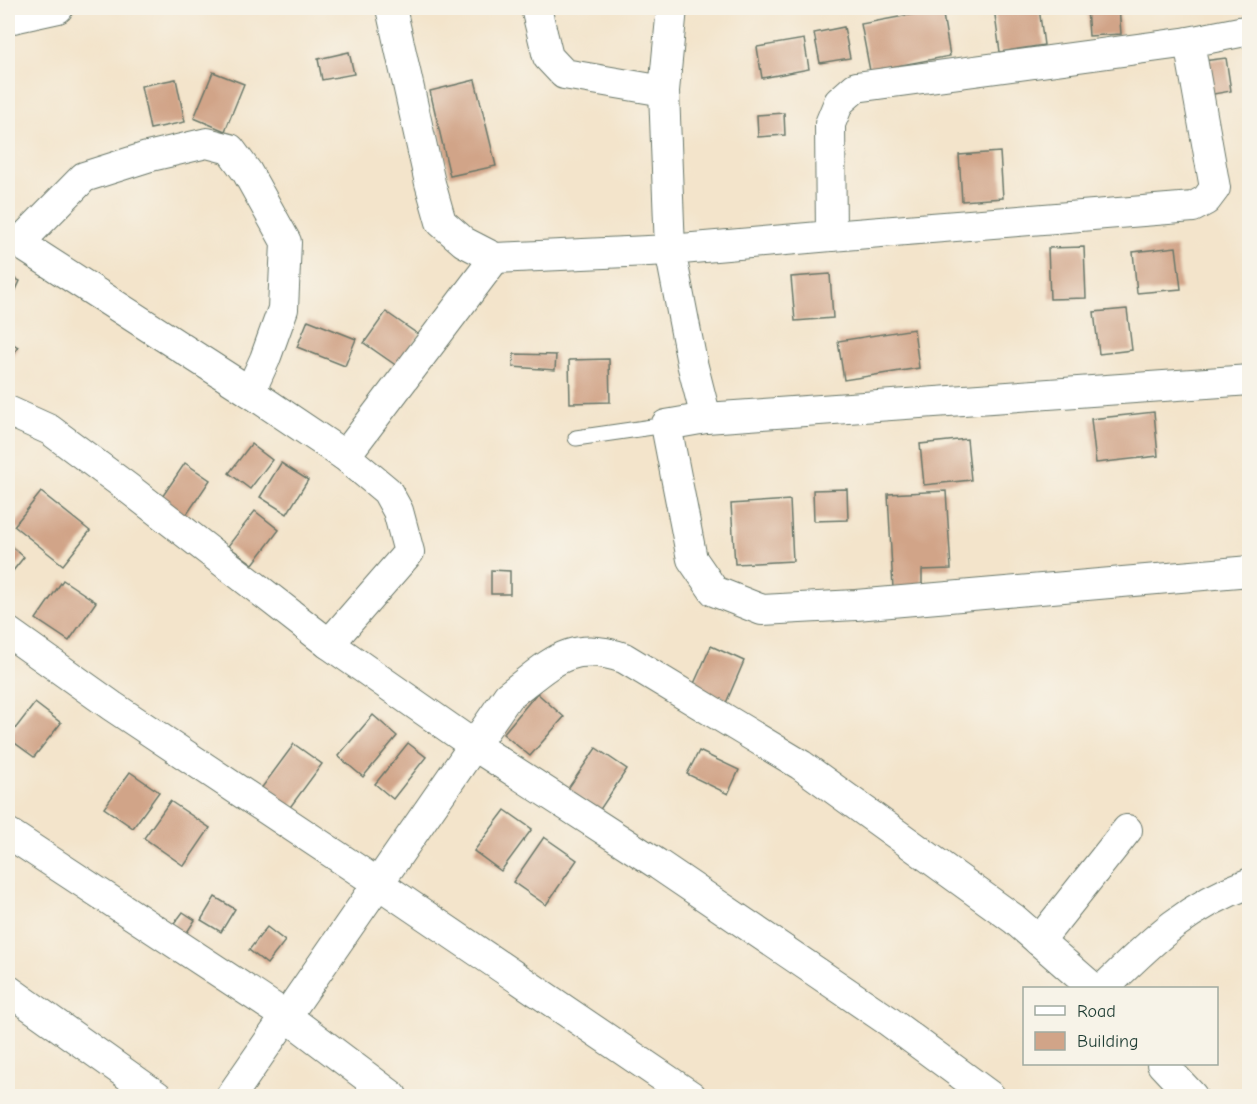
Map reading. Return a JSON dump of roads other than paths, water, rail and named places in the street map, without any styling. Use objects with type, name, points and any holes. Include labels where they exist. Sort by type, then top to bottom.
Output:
[{"type":"street","points":[[8,19],[58,8]]},
{"type":"street","points":[[391,8],[430,183],[441,222],[464,242],[495,258],[670,250],[1193,207],[1206,200],[1215,188],[1189,42]]},
{"type":"street","points":[[536,8],[548,57],[564,74],[664,91]]},
{"type":"street","points":[[672,8],[664,91],[670,250],[692,363],[706,417]]},
{"type":"street","points":[[831,236],[830,124],[839,102],[856,87],[1189,42],[1250,30]]},
{"type":"street","points":[[250,392],[283,309],[286,242],[247,172],[230,149],[207,143],[147,157],[84,177],[14,242],[250,392],[345,456],[387,492],[398,511],[409,552],[329,644]]},
{"type":"street","points":[[345,456],[495,258]]},
{"type":"street","points":[[1250,380],[706,417],[666,425],[692,559],[714,591],[762,610],[856,605],[1250,571]]},
{"type":"street","points":[[8,411],[50,430],[329,644],[475,746],[659,865],[859,1001],[990,1096]]},
{"type":"street","points":[[8,632],[112,706],[691,1096]]},
{"type":"street","points":[[231,1096],[508,696],[550,664],[580,651],[603,651],[624,658],[801,765],[1014,919],[1092,987]]},
{"type":"street","points":[[1039,941],[1127,830]]},
{"type":"street","points":[[8,833],[286,1016],[393,1096]]},
{"type":"street","points":[[1105,987],[1154,939],[1190,912],[1231,890],[1250,884]]},
{"type":"street","points":[[8,990],[157,1096]]},
{"type":"street","points":[[1163,1065],[1192,1096]]},
{"type":"lane","points":[[576,438],[666,425]]}]
